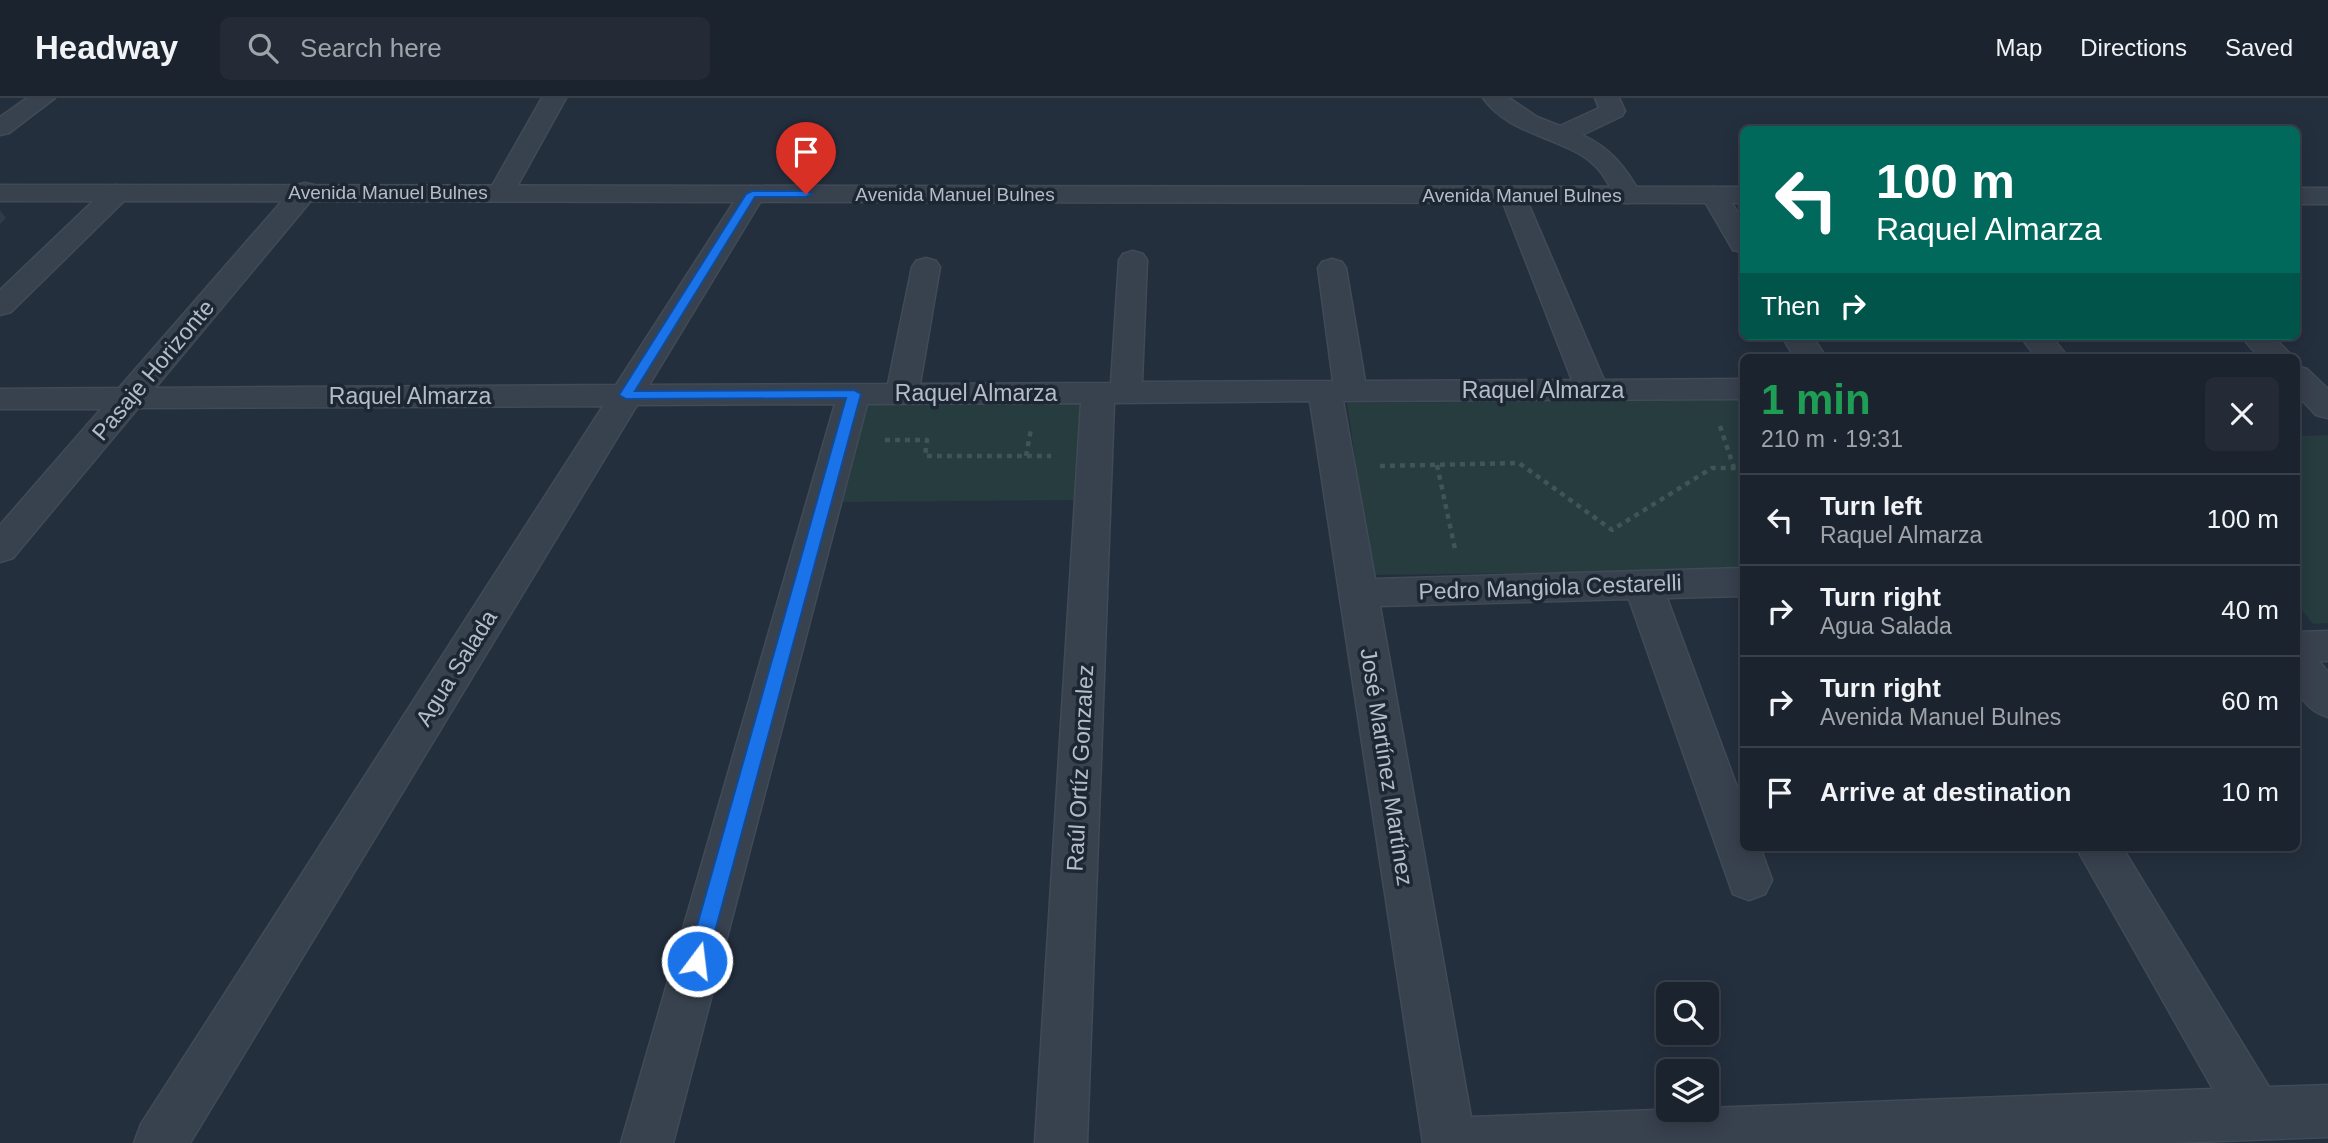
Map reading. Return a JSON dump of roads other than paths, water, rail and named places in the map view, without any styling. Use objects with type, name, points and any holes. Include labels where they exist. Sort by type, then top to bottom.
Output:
[{"type":"street","points":[[0,128],[43,98]]},
{"type":"street","points":[[501,193],[555,98]]},
{"type":"street","points":[[1495,98],[1520,118],[1586,146],[1603,158],[1621,177],[1628,195]]},
{"type":"street","points":[[1563,135],[1613,111],[1606,98]]},
{"type":"street","name":"Avenida Manuel Bulnes","points":[[0,193],[305,191],[1740,195]]},
{"type":"street","name":"Pasaje Horizonte","points":[[0,549],[305,191]]},
{"type":"street","points":[[0,306],[117,193]]},
{"type":"street","name":"Agua Salada","points":[[160,1143],[752,194]]},
{"type":"street","points":[[1513,195],[1592,390]]},
{"type":"street","points":[[1714,195],[1740,239]]},
{"type":"street","points":[[2300,196],[2328,196]]},
{"type":"street","name":"Raúl Ortíz Gonzalez","points":[[1061,1143],[1095,456],[1112,392],[1133,260]]},
{"type":"street","points":[[902,394],[926,267]]},
{"type":"street","name":"José Martínez Martínez","points":[[1332,268],[1338,391],[1337,466],[1449,1143]]},
{"type":"street","points":[[2038,340],[2050,354]]},
{"type":"street","points":[[2260,340],[2274,354]]},
{"type":"street","points":[[2300,380],[2328,408]]},
{"type":"street","name":"Raquel Almarza","points":[[0,399],[1740,389]]},
{"type":"street","points":[[647,1143],[854,394]]},
{"type":"street","points":[[2300,415],[2328,414]]},
{"type":"street","name":"Pedro Mangiola Cestarelli","points":[[1358,593],[1740,582]]},
{"type":"street","points":[[1643,584],[1749,880]]},
{"type":"street","points":[[2300,647],[2328,646]]},
{"type":"street","points":[[2300,666],[2328,701]]},
{"type":"street","points":[[2100,851],[2256,1114]]},
{"type":"street","points":[[1472,1143],[2023,1133],[2256,1114],[2328,1111]]}]
